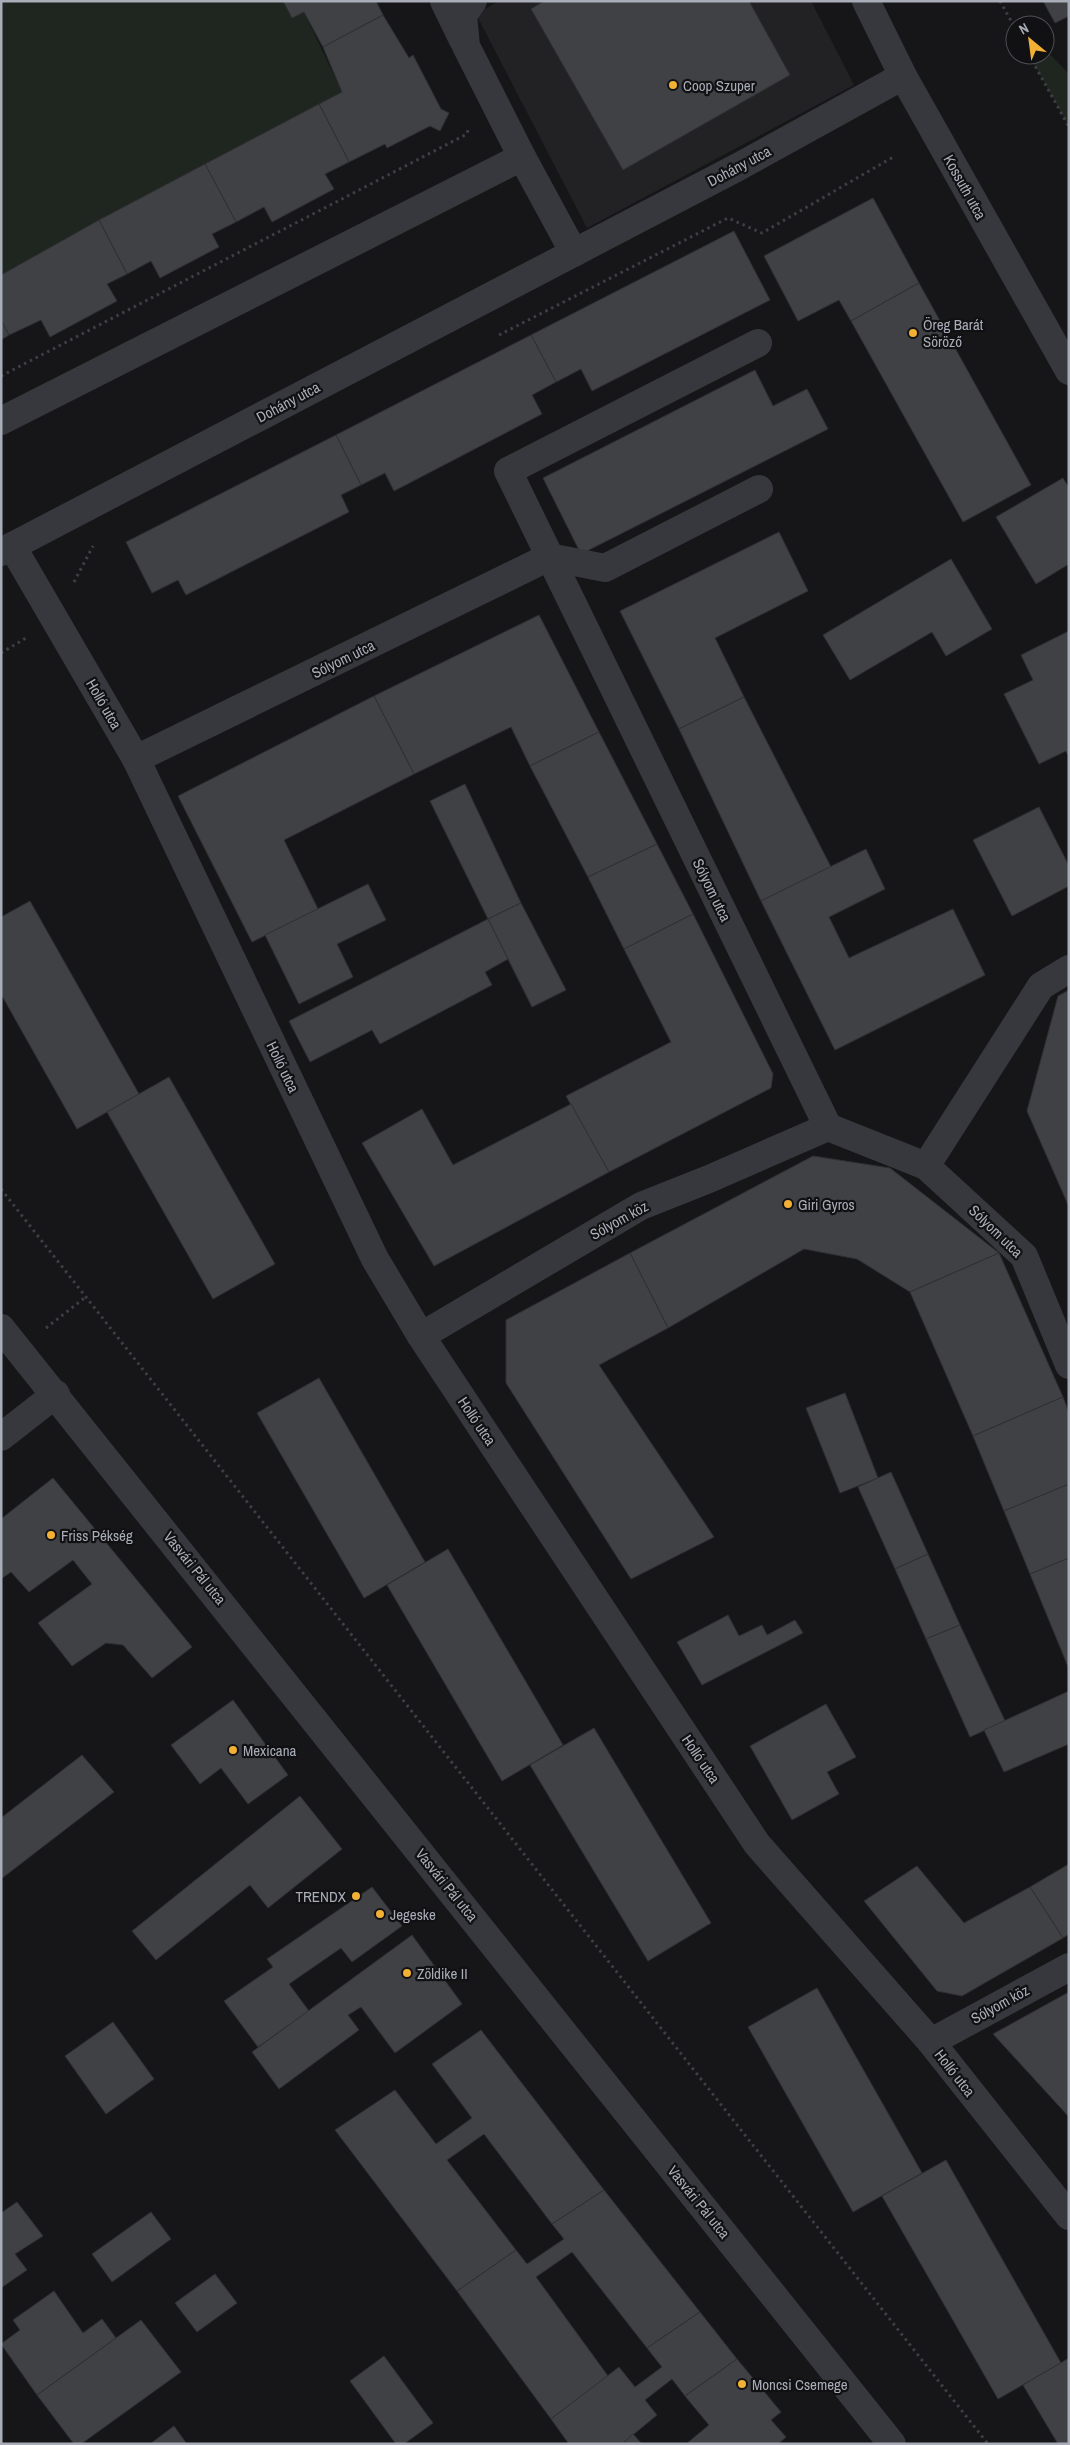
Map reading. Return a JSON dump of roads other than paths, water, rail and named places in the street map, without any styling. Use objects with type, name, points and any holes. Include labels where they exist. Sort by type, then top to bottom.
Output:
[{"type":"street","points":[[444,1],[522,157],[574,253]]},
{"type":"street","points":[[466,46],[463,15],[474,1]]},
{"type":"street","name":"Kossuth utca","points":[[866,1],[903,76],[1069,371]]},
{"type":"street","name":"Dohány utca","points":[[7,549],[574,253],[857,103],[903,76]]},
{"type":"street","points":[[1,420],[522,157]]},
{"type":"street","points":[[758,343],[508,471],[549,557],[605,568],[758,489]]},
{"type":"street","name":"Holló utca","points":[[7,549],[55,620],[136,759],[375,1259],[421,1336],[757,1844],[931,2042],[1069,2216]]},
{"type":"street","name":"Sólyom utca","points":[[136,759],[549,557],[828,1127],[926,1166],[1024,1256],[1069,1365]]},
{"type":"street","points":[[926,1166],[1041,986],[1069,969]]},
{"type":"street","name":"Sólyom köz","points":[[421,1336],[641,1206],[710,1179],[828,1127]]},
{"type":"street","name":"Vasvári Pál utca","points":[[1,1328],[56,1394],[892,2444]]},
{"type":"street","points":[[1,1437],[56,1394]]},
{"type":"street","name":"Sólyom köz","points":[[931,2042],[1069,1967]]},
{"type":"place","name":"Coop Szuper","points":[[673,85]]},
{"type":"place","name":"Öreg Barát Söröző","points":[[913,333]]},
{"type":"place","name":"Giri Gyros","points":[[788,1204]]},
{"type":"place","name":"Friss Pékség","points":[[51,1535]]},
{"type":"place","name":"Mexicana","points":[[233,1750]]},
{"type":"place","name":"TRENDX","points":[[356,1896]]},
{"type":"place","name":"Jegeske","points":[[380,1914]]},
{"type":"place","name":"Zöldike II","points":[[407,1973]]},
{"type":"place","name":"Moncsi Csemege","points":[[742,2384]]}]
